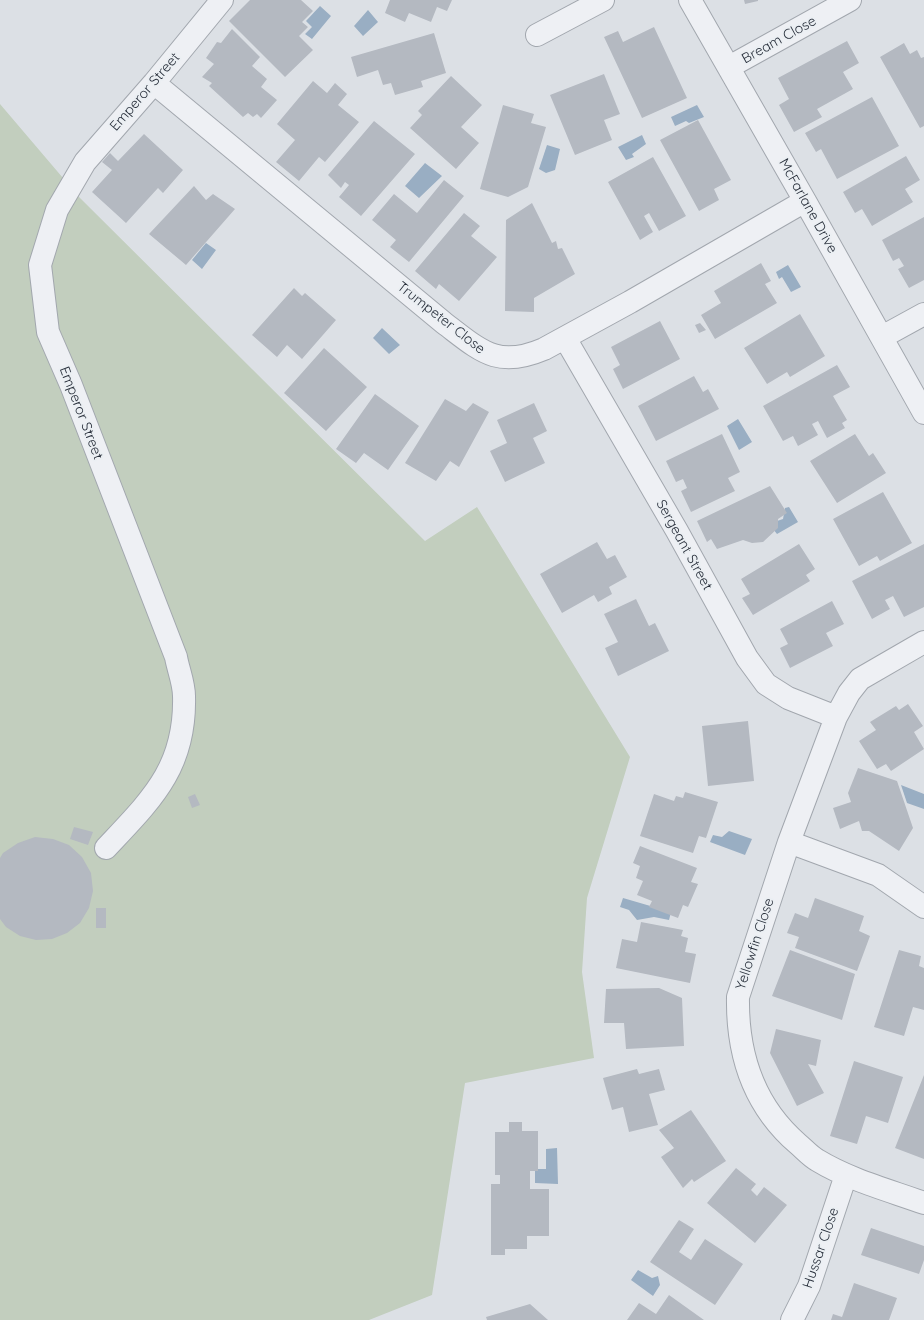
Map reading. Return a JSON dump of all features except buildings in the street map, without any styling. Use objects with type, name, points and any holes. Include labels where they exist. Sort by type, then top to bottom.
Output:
[{"type":"street","name":"Emperor Street","points":[[106,848],[157,791],[172,764],[183,732],[184,694],[176,657],[71,386],[48,332],[40,265],[57,210],[85,162],[154,83],[222,0]]},
{"type":"street","points":[[537,35],[603,0]]},
{"type":"street","name":"McFarlane Drive","points":[[690,0],[806,201],[924,413]]},
{"type":"street","name":"Bream Close","points":[[729,67],[850,0]]},
{"type":"street","name":"Trumpeter Close","points":[[154,83],[477,348],[494,357],[510,358],[529,355],[565,338],[806,201]]},
{"type":"street","points":[[882,338],[924,314]]},
{"type":"street","name":"Sergeant Street","points":[[565,338],[677,531],[747,658],[766,684],[788,698],[836,717]]},
{"type":"street","name":"Yellowfin Close","points":[[924,642],[860,679],[849,693],[836,717],[789,842],[738,997],[739,1031],[743,1054],[754,1085],[768,1110],[789,1136],[815,1159],[846,1175],[924,1203]]},
{"type":"street","points":[[789,842],[878,875],[924,907]]},
{"type":"street","name":"Hussar Close","points":[[792,1320],[809,1286],[846,1175]]},
{"type":"green space","points":[[0,104],[80,198],[425,541],[477,507],[630,757],[587,898],[582,972],[594,1058],[465,1083],[432,1295],[369,1320],[0,1320]]},
{"type":"water","points":[[320,6],[331,16],[312,39],[305,34],[312,27],[306,21]]},
{"type":"water","points":[[368,10],[378,22],[363,36],[354,26]]},
{"type":"water","points":[[697,105],[704,117],[689,123],[686,121],[675,126],[671,117]]},
{"type":"water","points":[[642,135],[646,144],[632,154],[634,157],[626,160],[618,147]]},
{"type":"water","points":[[547,145],[560,149],[555,170],[546,173],[539,169]]},
{"type":"water","points":[[425,163],[442,176],[419,198],[405,186]]},
{"type":"water","points":[[206,243],[216,250],[202,269],[192,260]]},
{"type":"water","points":[[788,265],[801,287],[791,292],[782,277],[779,279],[776,272]]},
{"type":"water","points":[[382,328],[400,345],[389,354],[373,338]]},
{"type":"water","points":[[738,419],[752,442],[739,450],[727,426]]},
{"type":"water","points":[[789,507],[798,522],[777,534],[773,529],[774,522],[783,519],[785,508]]},
{"type":"water","points":[[901,785],[924,794],[924,809],[907,803]]},
{"type":"water","points":[[729,831],[752,839],[745,855],[710,842],[713,835],[722,837]]},
{"type":"water","points":[[623,898],[671,912],[669,920],[654,917],[637,920],[629,910],[620,907]]},
{"type":"water","points":[[557,1148],[558,1184],[535,1183],[535,1169],[546,1169],[546,1149]]},
{"type":"water","points":[[638,1270],[652,1278],[658,1276],[660,1285],[653,1296],[631,1280]]}]
